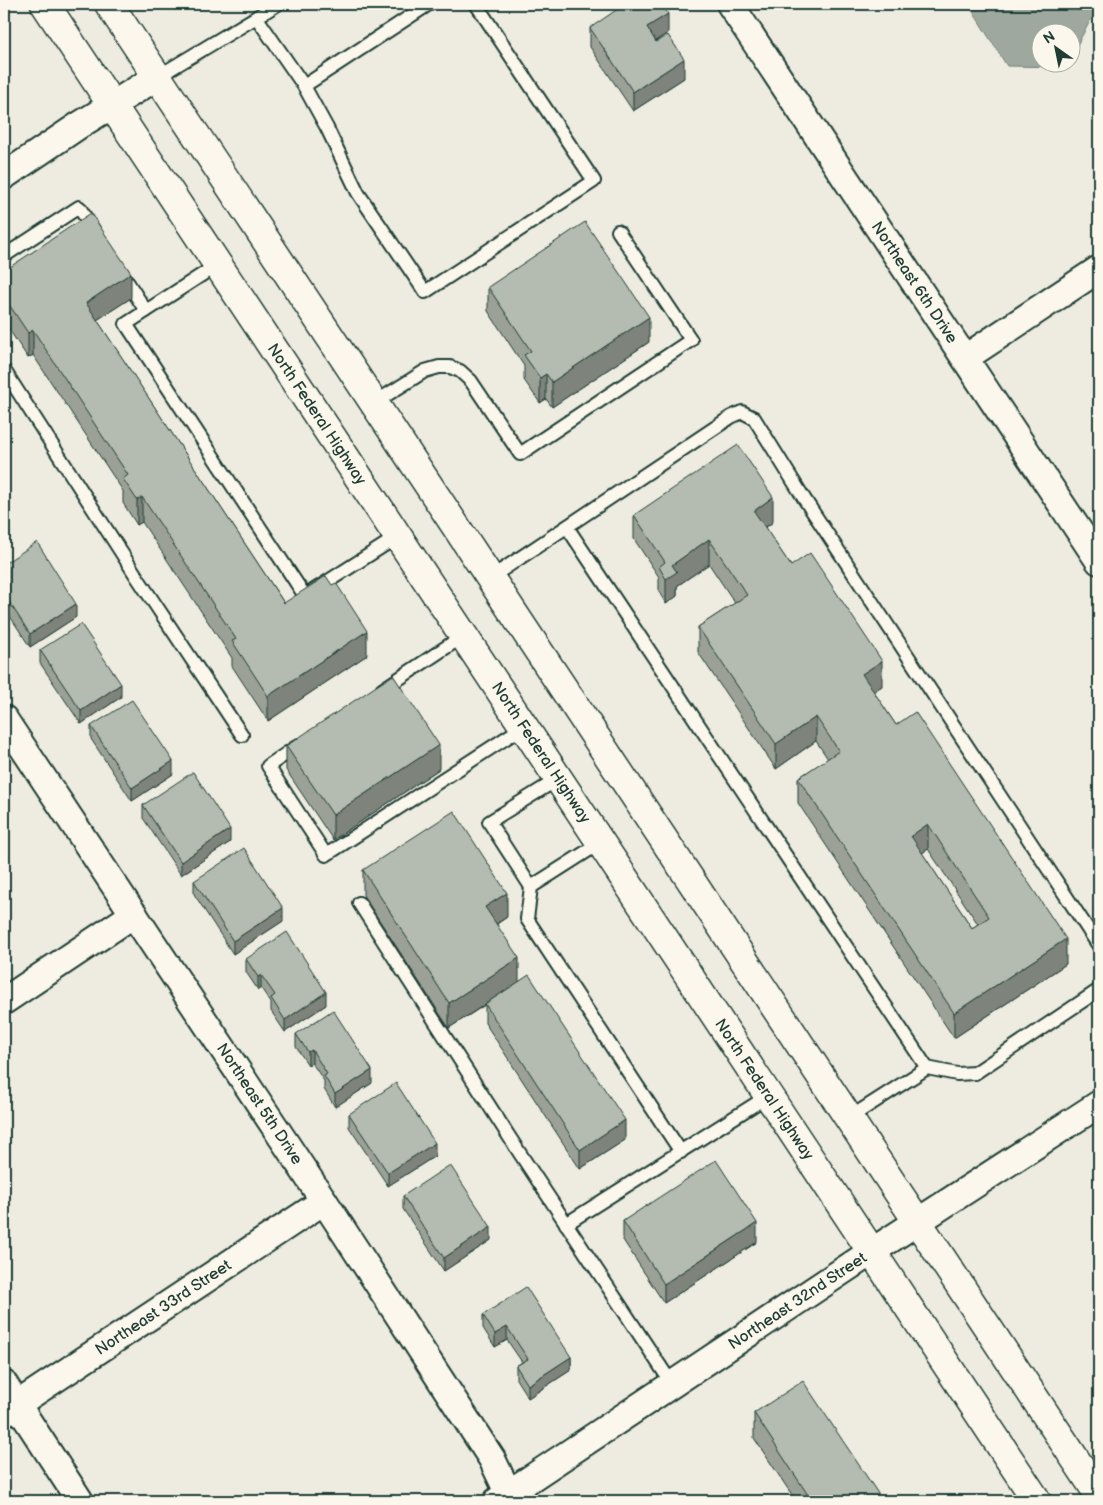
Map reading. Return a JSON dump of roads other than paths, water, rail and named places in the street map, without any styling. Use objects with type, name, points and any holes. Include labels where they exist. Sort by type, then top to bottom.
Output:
[{"type":"main road","name":"North Federal Highway","points":[[44,4],[1037,1501]]},
{"type":"main road","points":[[111,5],[1099,1495]]},
{"type":"street","name":"Northeast 6th Drive","points":[[730,4],[1099,561]]},
{"type":"street","points":[[4,176],[158,77]]},
{"type":"street","points":[[965,358],[1099,269]]},
{"type":"street","name":"Northeast 5th Drive","points":[[4,719],[324,1201],[492,1460],[505,1499]]},
{"type":"street","points":[[4,1001],[134,914]]},
{"type":"street","name":"Northeast 32nd Street","points":[[505,1499],[672,1384],[1099,1104]]},
{"type":"street","name":"Northeast 33rd Street","points":[[8,1400],[324,1201]]},
{"type":"street","points":[[8,1400],[80,1501]]},
{"type":"lane","points":[[158,77],[278,4]]},
{"type":"lane","points":[[304,86],[429,4]]},
{"type":"lane","points":[[257,18],[304,86],[327,128],[358,193],[425,292],[594,181],[476,4]]},
{"type":"lane","points":[[4,256],[79,207],[100,239]]},
{"type":"lane","points":[[374,403],[425,371],[450,366],[460,371],[471,381],[520,454],[690,340],[618,231]]},
{"type":"lane","points":[[115,263],[146,311]]},
{"type":"lane","points":[[217,265],[126,324],[306,596],[397,537]]},
{"type":"lane","points":[[4,370],[137,578],[242,735]]},
{"type":"lane","points":[[490,578],[731,417],[742,412],[754,418],[815,516],[1099,946]]},
{"type":"lane","points":[[567,527],[927,1068]]},
{"type":"lane","points":[[373,696],[463,636]]},
{"type":"lane","points":[[308,739],[268,766],[326,855],[523,727]]},
{"type":"lane","points":[[558,779],[489,822],[531,887],[527,919],[681,1152]]},
{"type":"lane","points":[[531,887],[600,843]]},
{"type":"lane","points":[[359,903],[566,1224],[672,1384]]},
{"type":"lane","points":[[849,1118],[927,1068],[957,1074],[975,1073],[1099,990]]},
{"type":"lane","points":[[566,1224],[768,1096]]}]
